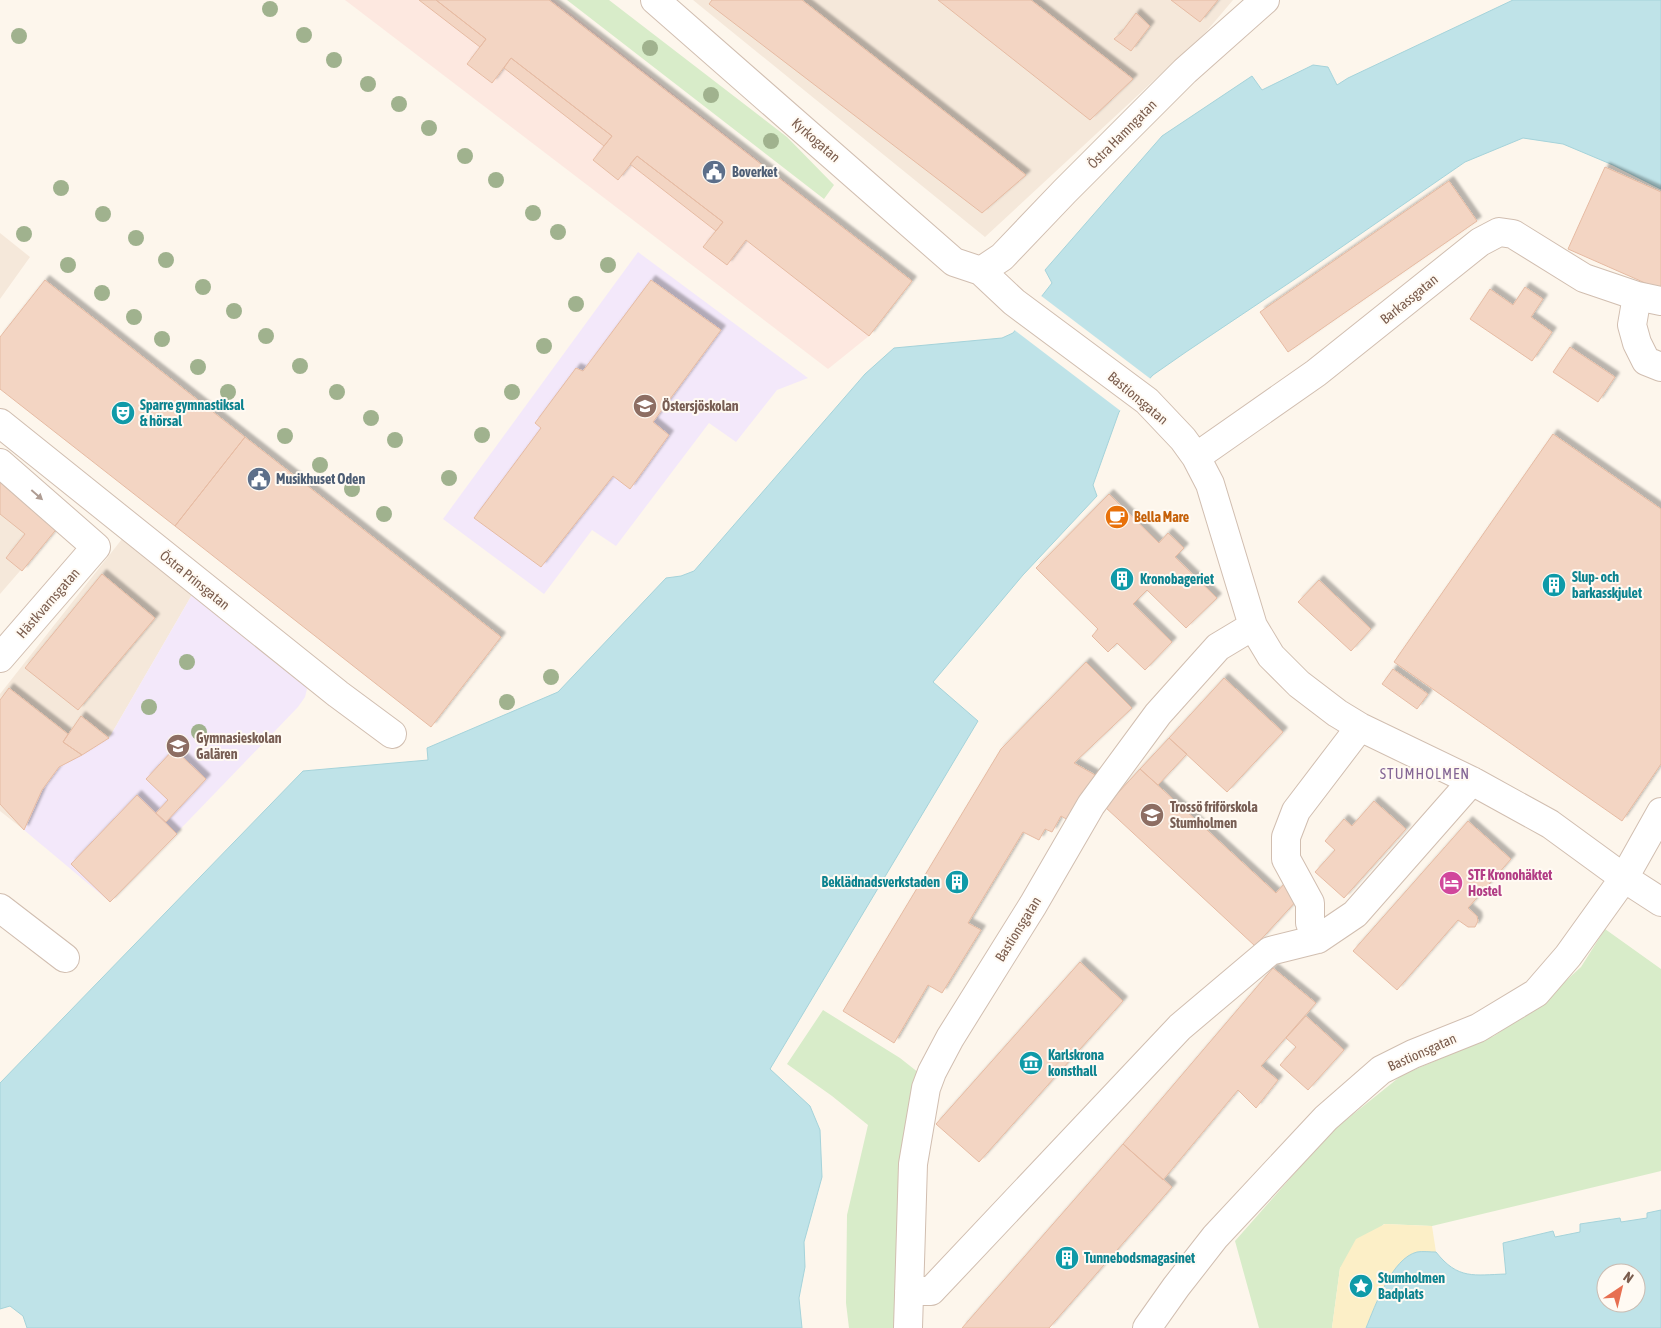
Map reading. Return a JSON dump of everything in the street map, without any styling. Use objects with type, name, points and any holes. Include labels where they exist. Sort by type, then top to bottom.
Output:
[{"type":"street","name":"Kyrkogatan","points":[[655,0],[954,262],[981,271]]},
{"type":"street","name":"Östra Hamngatan","points":[[981,271],[1002,257],[1185,71],[1265,0]]},
{"type":"street","name":"Barkassgatan","points":[[1196,457],[1316,373],[1480,242],[1499,232],[1513,234],[1584,278],[1649,298],[1632,325],[1637,343],[1646,361],[1661,367]]},
{"type":"street","name":"Bastionsgatan","points":[[981,271],[1024,311],[1146,401],[1183,439],[1196,457],[1210,484],[1253,626],[1271,656],[1299,684],[1337,713],[1360,727],[1472,781],[1550,824],[1624,878],[1661,902]]},
{"type":"street","name":"Östra Prinsgatan","points":[[0,423],[338,694],[392,734]]},
{"type":"street","name":"Hästkvarnsgatan","points":[[0,463],[96,547],[0,658]]},
{"type":"street","name":"Bastionsgatan","points":[[908,1328],[913,1164],[926,1088],[932,1072],[950,1038],[1033,905],[1091,805],[1152,722],[1218,647],[1253,626]]},
{"type":"street","points":[[1318,940],[1310,923],[1310,903],[1286,860],[1286,837],[1296,811],[1360,727]]},
{"type":"street","points":[[909,1290],[931,1291],[1180,1027],[1270,951],[1318,940],[1355,914],[1472,781]]},
{"type":"street","name":"Bastionsgatan","points":[[1147,1328],[1215,1237],[1326,1118],[1382,1070],[1413,1054],[1478,1028],[1536,993],[1568,956],[1624,878],[1661,812]]},
{"type":"street","points":[[0,908],[65,958]]},
{"type":"shaded area","points":[[345,0],[554,0],[912,281],[869,336],[828,369]]},
{"type":"shaded area","points":[[693,0],[1233,0],[1205,33],[985,237]]},
{"type":"shaded area","points":[[0,233],[30,257],[0,299]]},
{"type":"shaded area","name":"Östersjöskolan","points":[[638,252],[808,378],[777,390],[736,442],[709,423],[616,546],[592,530],[544,594],[443,519]]},
{"type":"shaded area","points":[[0,479],[59,526],[0,594]]},
{"type":"shaded area","points":[[122,539],[193,593],[109,738],[59,768],[42,790],[24,830],[0,811],[0,694]]},
{"type":"shaded area","name":"Gymnasieskolan Galären","points":[[193,593],[308,685],[305,697],[298,707],[110,902],[24,830],[42,790],[59,767],[109,738]]},
{"type":"green space","points":[[567,0],[609,0],[787,137],[834,185],[824,199]]},
{"type":"green space","points":[[1605,929],[1661,969],[1661,1171],[1432,1226],[1384,1224],[1340,1268],[1332,1328],[1259,1328],[1235,1241],[1331,1132],[1402,1075],[1494,1036],[1538,1006],[1581,967]]},
{"type":"green space","points":[[823,1010],[900,1058],[919,1073],[895,1328],[849,1328],[846,1303],[847,1215],[868,1125],[832,1096],[787,1064]]},
{"type":"sand","name":"Stumholmen Badplats","points":[[1385,1224],[1432,1226],[1436,1252],[1417,1252],[1378,1298],[1366,1328],[1332,1328],[1340,1268],[1356,1239]]},
{"type":"water","points":[[1513,0],[1661,0],[1661,189],[1613,165],[1563,144],[1523,138],[1465,162],[1153,375],[1119,412],[1093,485],[1097,496],[1023,575],[933,682],[978,721],[770,1069],[810,1106],[820,1130],[822,1177],[804,1242],[805,1267],[799,1298],[802,1328],[27,1328],[23,1316],[10,1306],[0,1309],[0,1083],[303,771],[428,760],[427,748],[558,692],[666,578],[681,576],[694,571],[865,374],[894,348],[1002,338],[1013,333],[1052,283],[1045,270],[1162,136],[1252,76],[1262,90],[1313,65],[1328,67],[1337,85],[1348,78]]},
{"type":"water","points":[[1661,1210],[1661,1328],[1366,1328],[1392,1273],[1408,1256],[1417,1252],[1436,1252],[1444,1261],[1459,1272],[1467,1274],[1506,1274],[1503,1243],[1553,1231],[1555,1237],[1580,1232],[1580,1224],[1620,1218],[1621,1222],[1647,1218],[1647,1213]]},
{"type":"pier","points":[[1040,295],[1152,380],[1122,412],[1013,329]]},
{"type":"building","points":[[419,0],[436,0],[486,39],[480,47]]},
{"type":"building","name":"Boverket","points":[[436,0],[549,0],[912,281],[869,336],[746,240],[727,265],[703,247],[723,222],[637,156],[618,180],[593,160],[612,136],[511,58],[492,83],[467,64],[486,39]]},
{"type":"building","points":[[712,0],[802,0],[1026,175],[982,213],[709,4]]},
{"type":"building","points":[[938,0],[1031,0],[1133,79],[1090,120]]},
{"type":"building","points":[[1171,0],[1218,0],[1200,22]]},
{"type":"building","points":[[1136,13],[1150,26],[1131,51],[1114,39]]},
{"type":"building","points":[[511,58],[612,136],[604,146],[504,68]]},
{"type":"building","points":[[637,156],[723,222],[716,231],[630,164]]},
{"type":"building","points":[[1605,167],[1661,192],[1661,290],[1568,249]]},
{"type":"building","points":[[1449,181],[1477,221],[1288,352],[1260,312]]},
{"type":"building","name":"Sparre gymnastiksal & hörsal","points":[[45,280],[245,437],[175,526],[0,389],[0,337]]},
{"type":"building","points":[[651,280],[721,330],[653,422],[669,435],[630,489],[613,476],[541,567],[474,518],[541,428],[535,423],[576,368],[583,371]]},
{"type":"building","points":[[1525,287],[1543,299],[1531,317],[1552,332],[1532,361],[1470,319],[1490,289],[1513,305]]},
{"type":"building","points":[[1570,347],[1615,377],[1598,402],[1553,372]]},
{"type":"building","name":"Slup- och barkasskjulet","points":[[1553,434],[1661,509],[1661,764],[1622,821],[1394,662]]},
{"type":"building","points":[[245,437],[501,637],[431,727],[175,526]]},
{"type":"building","points":[[0,478],[59,526],[22,571],[6,558],[25,534],[0,514]]},
{"type":"building","name":"Kronobageriet","points":[[1109,494],[1159,543],[1168,533],[1184,548],[1175,557],[1217,598],[1186,628],[1147,590],[1133,604],[1172,642],[1145,670],[1117,643],[1108,652],[1092,636],[1098,629],[1036,568]]},
{"type":"building","points":[[102,574],[155,618],[78,710],[25,668]]},
{"type":"building","points":[[1319,580],[1371,629],[1351,651],[1298,602]]},
{"type":"building","name":"Beklädnadsverkstaden","points":[[1086,662],[1132,708],[1074,763],[1097,776],[1068,820],[1061,816],[1052,832],[1045,829],[1039,840],[1023,832],[968,923],[981,930],[942,993],[928,985],[894,1043],[843,1011],[1001,749]]},
{"type":"building","points":[[1393,669],[1428,694],[1417,709],[1382,684]]},
{"type":"building","points":[[1224,678],[1283,732],[1227,792],[1169,738]]},
{"type":"building","points":[[9,688],[68,734],[63,742],[82,755],[59,767],[42,790],[24,830],[0,804],[0,700]]},
{"type":"building","points":[[81,716],[109,738],[82,755],[63,742]]},
{"type":"building","points":[[1169,738],[1187,754],[1158,785],[1140,769]]},
{"type":"building","points":[[174,749],[206,779],[166,822],[156,813],[168,800],[146,779]]},
{"type":"building","points":[[1140,769],[1276,893],[1284,884],[1299,898],[1255,946],[1105,807]]},
{"type":"building","points":[[137,795],[177,834],[110,902],[71,864]]},
{"type":"building","points":[[1374,801],[1406,829],[1344,898],[1315,872],[1335,850],[1325,841],[1344,819],[1352,826]]},
{"type":"building","name":"STF Kronohäktet Hostel","points":[[1468,821],[1511,859],[1468,908],[1477,916],[1478,921],[1475,927],[1468,927],[1458,920],[1397,990],[1353,951]]},
{"type":"building","points":[[1080,962],[1123,1001],[979,1162],[936,1124]]},
{"type":"building","points":[[1273,968],[1316,1003],[1261,1066],[1278,1080],[1256,1108],[1238,1090],[1163,1180],[1123,1144]]},
{"type":"building","points":[[1306,1016],[1344,1050],[1308,1090],[1280,1065],[1296,1047],[1286,1038]]},
{"type":"building","name":"Tunnebodsmagasinet","points":[[1123,1144],[1172,1187],[1049,1328],[962,1328]]},
{"type":"place","name":"Boverket","points":[[714,172]]},
{"type":"place","name":"Östersjöskolan","points":[[645,406]]},
{"type":"place","name":"Sparre gymnastiksal & hörsal","points":[[123,413]]},
{"type":"place","name":"Musikhuset Oden","points":[[259,479]]},
{"type":"place","name":"Bella Mare","points":[[1117,517]]},
{"type":"place","name":"Kronobageriet","points":[[1122,579]]},
{"type":"place","name":"Slup- och barkasskjulet","points":[[1554,585]]},
{"type":"place","name":"Gymnasieskolan Galären","points":[[178,746]]},
{"type":"place","name":"Trossö friförskola Stumholmen","points":[[1152,815]]},
{"type":"place","name":"Beklädnadsverkstaden","points":[[957,882]]},
{"type":"place","name":"STF Kronohäktet Hostel","points":[[1451,883]]},
{"type":"place","name":"Karlskrona konsthall","points":[[1031,1063]]},
{"type":"place","name":"Tunnebodsmagasinet","points":[[1067,1258]]},
{"type":"place","name":"Stumholmen Badplats","points":[[1361,1286]]},
{"type":"district","name":"STUMHOLMEN","points":[[1425,773]]}]
